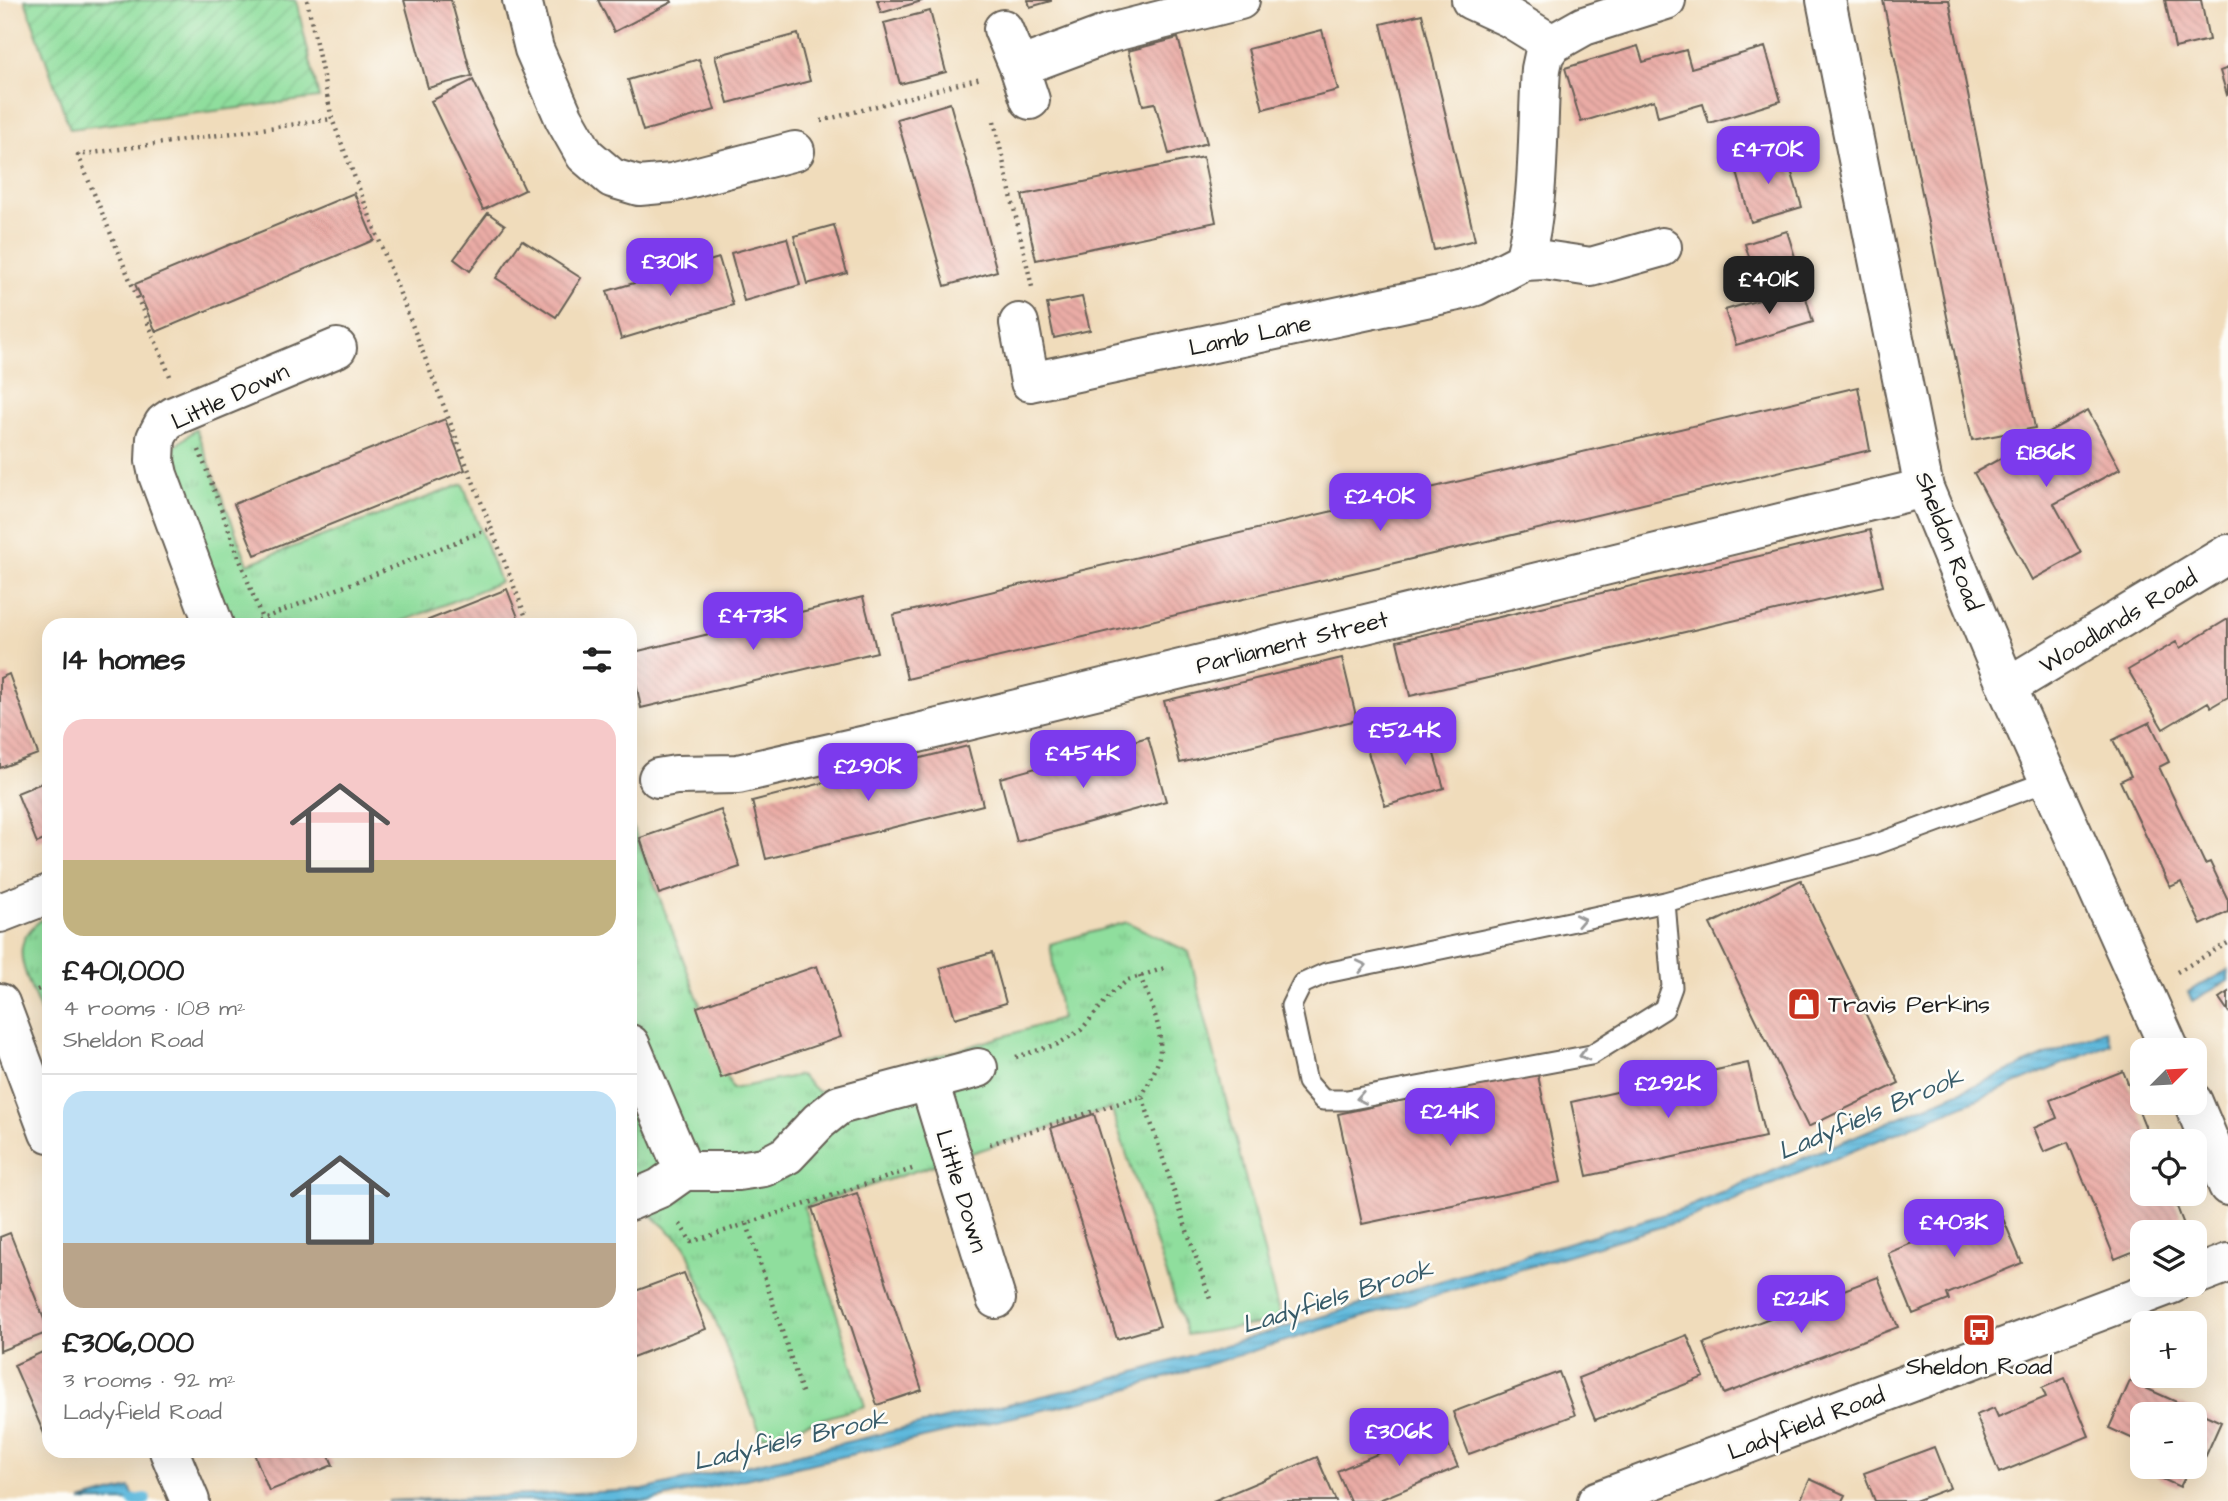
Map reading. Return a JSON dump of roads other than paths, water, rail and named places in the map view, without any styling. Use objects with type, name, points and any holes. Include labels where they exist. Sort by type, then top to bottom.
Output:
[{"type":"street","points":[[522,0],[534,49],[564,118],[585,155],[612,178],[639,186],[672,183],[795,150]]},
{"type":"street","points":[[1003,29],[1025,84],[1110,33],[1240,0]]},
{"type":"street","points":[[1471,0],[1510,18],[1552,44]]},
{"type":"street","points":[[1524,261],[1530,241],[1544,55],[1552,44],[1584,26],[1666,0]]},
{"type":"street","name":"Sheldon Road","points":[[1826,0],[1924,488],[2007,688],[2051,780],[2165,1038]]},
{"type":"street","name":"Lamb Lane","points":[[1019,323],[1030,382],[1462,290],[1476,286],[1524,261],[1545,260],[1591,267],[1662,247]]},
{"type":"street","name":"Little Down","points":[[211,618],[158,475],[154,448],[156,438],[164,424],[174,416],[337,348]]},
{"type":"street","name":"Parliament Street","points":[[658,778],[738,774],[910,735],[1924,488]]},
{"type":"street","name":"Woodlands Road","points":[[2007,688],[2228,554]]},
{"type":"street","points":[[0,913],[42,897]]},
{"type":"street","points":[[3,1018],[42,1116]]},
{"type":"street","points":[[637,1080],[658,1187],[764,1167],[787,1156],[818,1121],[839,1105],[978,1068]]},
{"type":"street","name":"Little Down","points":[[929,1082],[996,1299]]},
{"type":"street","points":[[2198,1115],[2228,1186]]},
{"type":"street","points":[[2207,1271],[2228,1263]]},
{"type":"street","name":"Ladyfield Road","points":[[1597,1501],[1665,1490],[2140,1297]]},
{"type":"street","points":[[172,1458],[190,1501]]},
{"type":"lane","points":[[1665,902],[1672,987],[1664,1009],[1591,1055],[1348,1100],[1323,1100],[1307,1082],[1291,1006],[1302,984],[1326,973],[1665,902],[1874,845],[2051,780]]},
{"type":"water","points":[[2228,970],[2228,981],[2192,1001],[2188,992]]},
{"type":"water","points":[[2105,1030],[2111,1044],[1693,1217],[1108,1395],[650,1501],[388,1501],[643,1490],[1102,1382],[1688,1207]]},
{"type":"water","points":[[130,1488],[136,1501],[81,1501],[87,1499]]},
{"type":"waterway","points":[[134,1501],[145,1499]]},
{"type":"place","name":"Travis Perkins","points":[[1804,1004]]},
{"type":"place","name":"Sheldon Road","points":[[1979,1330]]},
{"type":"water label","name":"Ladyfiels Brook","points":[[1870,1113]]},
{"type":"water label","name":"Ladyfiels Brook","points":[[1337,1296]]},
{"type":"water label","name":"Ladyfiels Brook","points":[[790,1439]]}]
